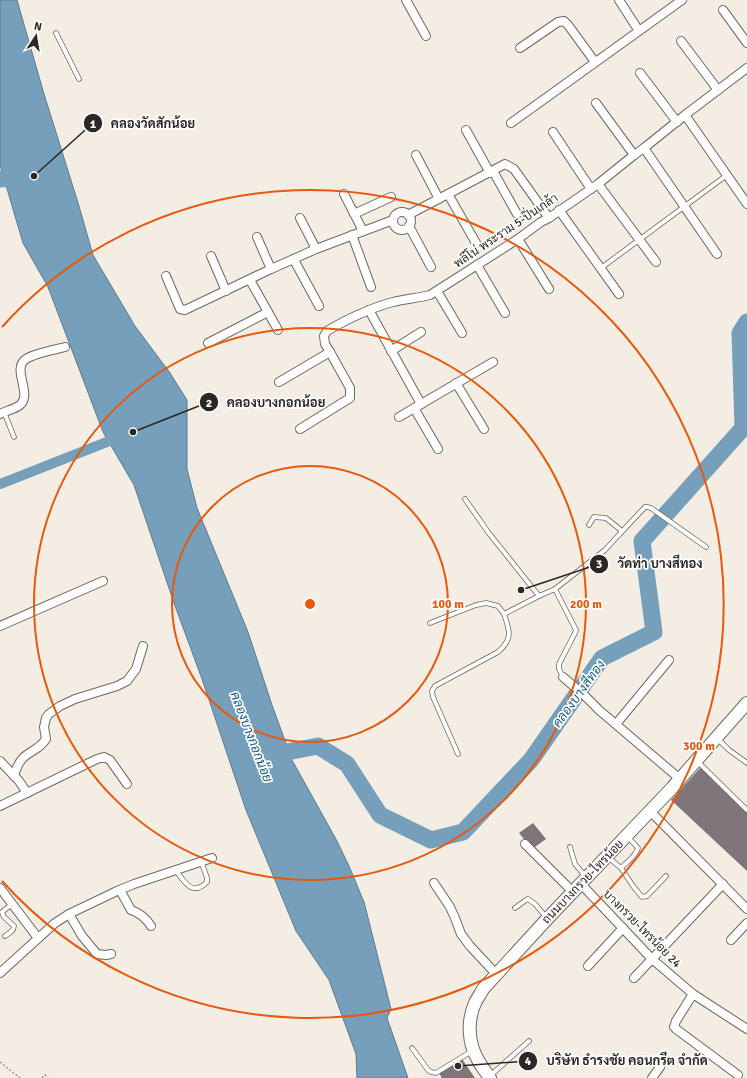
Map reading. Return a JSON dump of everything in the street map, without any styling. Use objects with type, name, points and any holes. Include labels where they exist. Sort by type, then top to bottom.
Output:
[{"type":"main road","name":"ถนนบางกรวย-ไทรน้อย","points":[[490,1077],[473,1050],[470,1036],[472,1012],[484,989],[548,918],[680,779],[747,702]]},
{"type":"street","points":[[406,0],[426,36]]},
{"type":"street","points":[[619,0],[639,31]]},
{"type":"street","points":[[512,123],[682,0]]},
{"type":"street","points":[[723,10],[747,43]]},
{"type":"street","points":[[520,48],[558,22],[564,21],[595,62]]},
{"type":"street","points":[[681,41],[718,90]]},
{"type":"street","name":"พลีโน่ พระราม 5-ปิ่นเกล้า","points":[[330,352],[325,344],[324,336],[327,331],[369,310],[390,302],[410,298],[419,298],[437,291],[518,239],[598,184],[677,122],[685,114],[747,68]]},
{"type":"street","points":[[640,73],[677,122]]},
{"type":"street","points":[[596,103],[634,155]]},
{"type":"street","points":[[685,114],[747,204]]},
{"type":"street","points":[[466,130],[517,214]]},
{"type":"street","points":[[553,132],[591,189]]},
{"type":"street","points":[[644,148],[717,254]]},
{"type":"street","points":[[416,156],[439,199]]},
{"type":"street","points":[[408,215],[505,164],[514,169],[549,218]]},
{"type":"street","points":[[598,184],[656,262]]},
{"type":"street","points":[[344,194],[363,231]]},
{"type":"street","points":[[448,194],[476,243]]},
{"type":"street","points":[[354,214],[391,197]]},
{"type":"street","points":[[559,210],[619,294]]},
{"type":"street","points":[[409,226],[399,229],[393,224],[394,216],[403,212],[408,215],[410,218],[409,226],[431,267]]},
{"type":"street","points":[[300,218],[316,249]]},
{"type":"street","points":[[166,276],[180,309],[185,310],[316,249],[352,234],[393,220]]},
{"type":"street","points":[[352,234],[371,287]]},
{"type":"street","points":[[257,237],[271,269]]},
{"type":"street","points":[[518,239],[549,289]]},
{"type":"street","points":[[211,256],[226,291]]},
{"type":"street","points":[[294,260],[319,306]]},
{"type":"street","points":[[477,265],[505,313]]},
{"type":"street","points":[[250,280],[278,330]]},
{"type":"street","points":[[437,291],[462,333]]},
{"type":"street","points":[[369,310],[421,404]]},
{"type":"street","points":[[208,343],[268,312]]},
{"type":"street","points":[[391,351],[421,332]]},
{"type":"street","points":[[2,413],[19,406],[25,397],[20,371],[25,359],[65,346]]},
{"type":"street","points":[[279,382],[330,352],[350,388],[350,398],[300,429]]},
{"type":"street","points":[[399,417],[493,362]]},
{"type":"street","points":[[456,383],[484,429]]},
{"type":"street","points":[[414,408],[438,449]]},
{"type":"street","points":[[0,626],[103,581]]},
{"type":"street","points":[[14,776],[19,762],[23,757],[41,746],[46,739],[44,727],[48,714],[75,699],[117,686],[126,681],[136,669],[143,646]]},
{"type":"street","points":[[616,724],[669,660]]},
{"type":"street","points":[[566,680],[680,779]]},
{"type":"street","points":[[0,806],[97,758],[104,757],[110,760],[127,784]]},
{"type":"street","points":[[0,761],[19,781],[27,793]]},
{"type":"street","points":[[650,811],[747,909]]},
{"type":"street","name":"บางกรวย-ไทรน้อย 24","points":[[526,844],[580,885],[652,959],[693,994],[747,1029]]},
{"type":"street","points":[[0,973],[55,923],[69,914],[120,890],[212,858]]},
{"type":"street","points":[[434,883],[450,907],[461,934],[496,974]]},
{"type":"street","points":[[634,978],[723,884]]},
{"type":"street","points":[[0,888],[38,938]]},
{"type":"street","points":[[120,890],[131,910],[146,918],[151,926]]},
{"type":"street","points":[[69,914],[82,936],[97,954],[111,954]]},
{"type":"street","points":[[731,940],[747,923]]},
{"type":"street","points":[[588,966],[623,928]]},
{"type":"street","points":[[693,994],[676,1021],[674,1027],[738,1075]]},
{"type":"street","points":[[652,1078],[660,1067]]},
{"type":"lane","points":[[56,33],[79,78]]},
{"type":"lane","points":[[600,268],[727,175]]},
{"type":"lane","points":[[2,413],[14,437]]},
{"type":"lane","points":[[465,499],[488,532],[539,596]]},
{"type":"lane","points":[[504,614],[554,589],[606,550],[643,508],[648,507],[706,547]]},
{"type":"lane","points":[[589,525],[594,517],[606,518],[622,531]]},
{"type":"lane","points":[[554,589],[576,630],[559,664],[559,669],[566,680]]},
{"type":"lane","points":[[430,623],[476,605],[486,603],[498,606],[504,614],[510,631],[509,638],[505,646],[498,652],[435,686],[432,691],[458,754]]},
{"type":"lane","points":[[716,737],[747,763]]},
{"type":"lane","points":[[696,760],[747,810]]},
{"type":"lane","points":[[621,868],[638,848],[627,836]]},
{"type":"lane","points":[[570,847],[580,885]]},
{"type":"lane","points":[[608,856],[621,868],[642,897],[647,896],[666,876]]},
{"type":"lane","points":[[175,870],[188,887],[194,889],[203,886],[207,882],[207,878],[201,861]]},
{"type":"lane","points":[[515,908],[528,899],[548,918]]},
{"type":"lane","points":[[5,936],[12,931],[14,926],[4,917],[2,912],[12,904]]},
{"type":"lane","points":[[490,1077],[529,1040]]},
{"type":"lane","points":[[412,1048],[428,1070],[436,1073],[473,1050]]},
{"type":"path","points":[[0,1062],[20,1078]]},
{"type":"path","points":[[42,1078],[45,1075],[48,1078]]},
{"type":"water","points":[[0,0],[17,0],[93,255],[135,326],[170,373],[187,400],[187,469],[197,508],[248,632],[292,760],[337,841],[364,902],[391,1009],[387,1018],[408,1078],[357,1078],[356,1054],[329,980],[296,931],[246,810],[134,485],[103,432],[48,287],[23,243],[0,165]]},
{"type":"building","points":[[702,766],[747,810],[747,871],[671,800]]},
{"type":"building","points":[[533,823],[546,839],[532,849],[519,833]]},
{"type":"building","points":[[462,1059],[475,1078],[442,1078],[439,1073]]},
{"type":"waterway","points":[[0,179],[26,177]]},
{"type":"waterway","name":"คลองบางสีทอง","points":[[266,756],[318,746],[347,764],[380,815],[431,840],[463,832],[531,760],[602,658],[654,632],[642,541],[743,428],[740,333],[747,322]]},
{"type":"waterway","points":[[0,484],[122,436]]},
{"type":"place","name":"คลองวัดสักน้อย","points":[[34,176]]},
{"type":"place","name":"คลองบางกอกน้อย","points":[[133,432]]},
{"type":"place","name":"วัดท่า บางสีทอง","points":[[521,590]]},
{"type":"place","name":"บริษัท ธำรงชัย คอนกรีต จำกัด","points":[[458,1066]]}]
